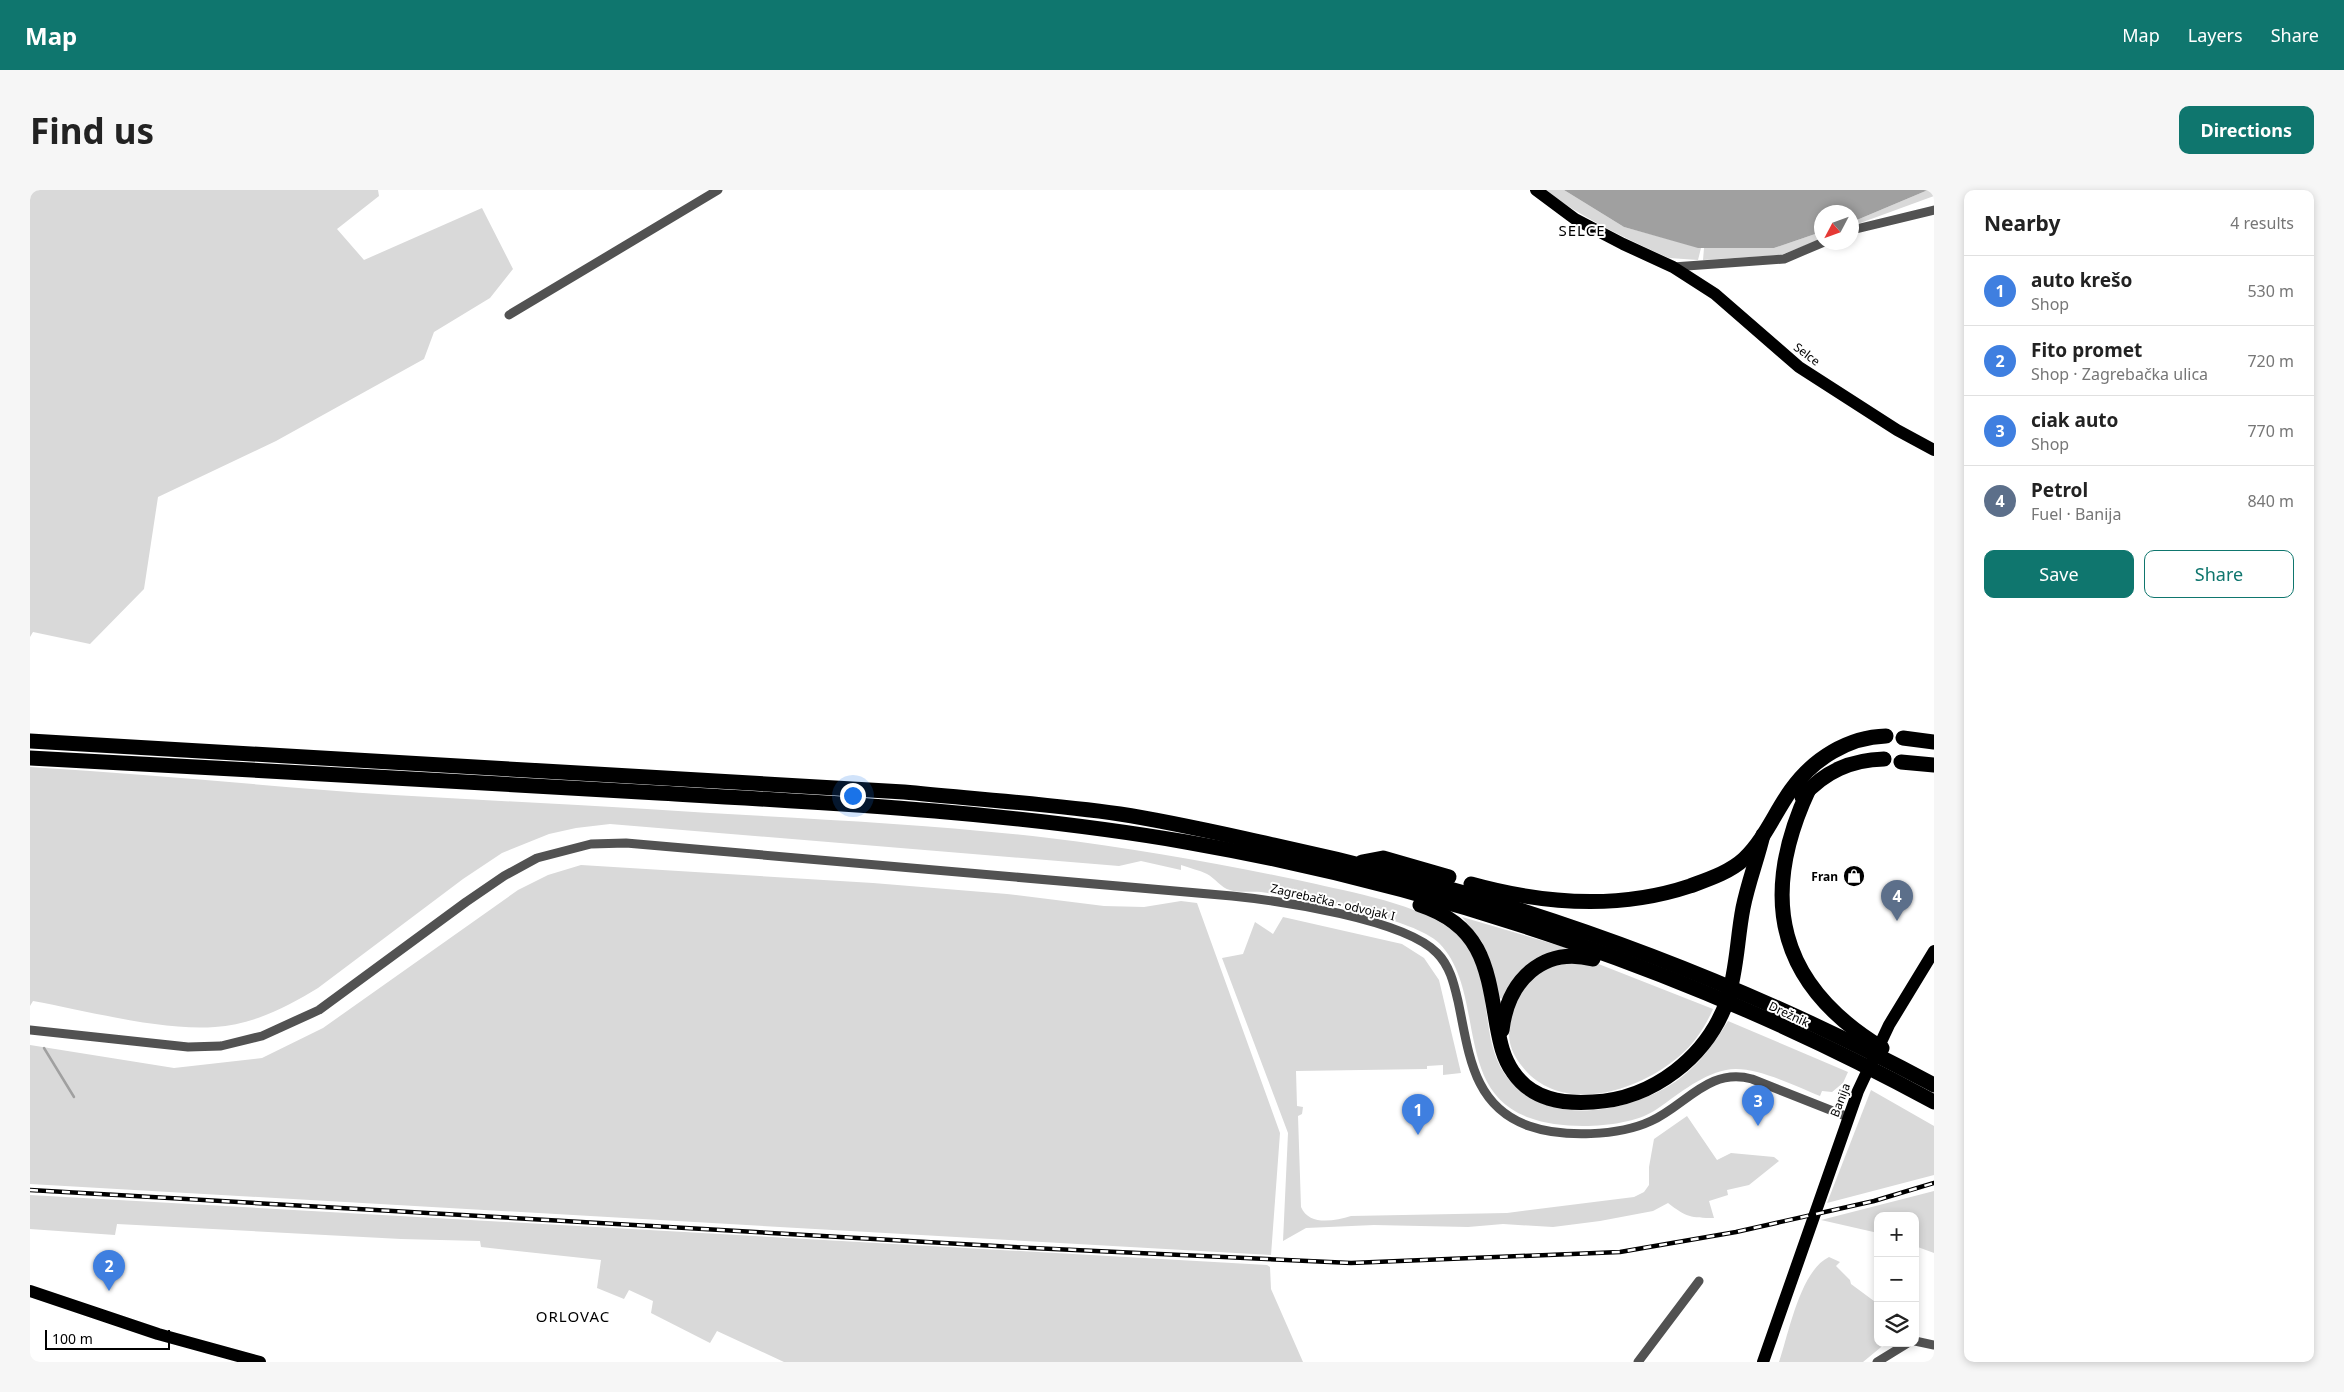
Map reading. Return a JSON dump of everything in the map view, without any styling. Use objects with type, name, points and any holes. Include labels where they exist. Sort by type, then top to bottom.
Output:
[{"type":"highway","points":[[1358,863],[1383,858],[1498,891],[1549,901],[1616,901],[1648,897],[1707,880],[1743,860],[1764,835],[1791,790],[1811,767],[1827,754],[1858,738],[1886,736]]},
{"type":"highway","points":[[1903,738],[1934,742]]},
{"type":"highway","points":[[30,741],[914,793],[1121,815],[1198,828],[1358,863],[1480,897],[1629,955]]},
{"type":"highway","points":[[30,758],[722,796],[1004,817],[1182,842],[1326,871],[1629,955]]},
{"type":"highway","points":[[1754,871],[1782,824],[1809,789],[1822,778],[1851,763],[1884,759]]},
{"type":"highway","points":[[1902,762],[1934,765]]},
{"type":"highway","points":[[1809,789],[1788,844],[1780,891],[1782,912],[1791,948],[1809,983],[1835,1013],[1856,1031],[1934,1077]]},
{"type":"highway","points":[[1326,871],[1346,886],[1432,909],[1460,926],[1479,949],[1485,964],[1500,1042],[1508,1065],[1520,1081],[1536,1093],[1556,1101],[1577,1103],[1613,1100],[1647,1088],[1668,1077],[1688,1061],[1706,1040],[1727,1000],[1735,968],[1743,910],[1764,835]]},
{"type":"highway","points":[[1500,1042],[1505,1012],[1510,998],[1527,973],[1548,960],[1578,956],[1613,965],[1629,955]]},
{"type":"highway","name":"Drežnik","points":[[1629,955],[1691,971],[1782,1010],[1934,1085]]},
{"type":"highway","name":"Drežnik","points":[[1629,955],[1849,1058],[1934,1102]]},
{"type":"main road","name":"Selce","points":[[1536,190],[1576,219],[1673,267],[1715,294],[1799,367],[1897,430],[1934,450]]},
{"type":"main road","name":"Banija","points":[[1764,1362],[1848,1117],[1876,1049],[1917,976],[1934,950]]},
{"type":"main road","points":[[30,1291],[158,1334],[260,1362]]},
{"type":"street","points":[[509,315],[718,190]]},
{"type":"street","points":[[1859,228],[1934,210]]},
{"type":"street","points":[[1673,267],[1784,259],[1814,246]]},
{"type":"street","name":"Zagrebačka - odvojak I","points":[[30,1030],[188,1047],[221,1046],[262,1036],[297,1022],[335,1000],[397,952],[504,876],[537,858],[591,844],[661,845],[1262,899],[1323,911],[1395,929],[1424,941],[1439,954],[1452,978],[1472,1066],[1478,1083],[1499,1109],[1528,1126],[1576,1133],[1622,1130],[1656,1119],[1710,1082],[1738,1076],[1752,1079],[1848,1117]]},
{"type":"street","points":[[1638,1362],[1699,1281]]},
{"type":"street","points":[[1919,1342],[1934,1345]]},
{"type":"street","points":[[1877,1362],[1901,1347]]},
{"type":"shaded area","points":[[30,190],[378,190],[379,196],[337,229],[364,260],[482,208],[513,269],[490,298],[434,332],[424,359],[276,441],[158,497],[144,589],[90,644],[33,632],[30,637]]},
{"type":"shaded area","points":[[1543,190],[1564,190],[1624,227],[1701,248],[1698,260],[1669,258],[1662,255],[1601,225]]},
{"type":"shaded area","points":[[1564,190],[1928,190],[1859,219],[1859,205],[1814,205],[1814,234],[1774,248],[1698,248],[1624,227]]},
{"type":"shaded area","points":[[1928,190],[1934,190],[1934,196],[1859,223],[1859,219]]},
{"type":"shaded area","points":[[1814,234],[1814,242],[1781,255],[1703,260],[1704,248],[1774,248]]},
{"type":"shaded area","points":[[30,767],[394,795],[948,828],[1083,842],[1150,852],[1250,870],[1374,897],[1415,910],[1450,929],[1463,940],[1473,955],[1479,971],[1491,1041],[1504,1073],[1519,1090],[1537,1101],[1558,1108],[1602,1109],[1646,1097],[1665,1088],[1684,1075],[1701,1059],[1728,1021],[1848,1072],[1843,1083],[1832,1092],[1822,1091],[1820,1096],[1761,1073],[1748,1070],[1726,1070],[1706,1077],[1688,1087],[1654,1111],[1642,1117],[1593,1126],[1543,1122],[1530,1118],[1506,1105],[1490,1086],[1480,1064],[1462,987],[1453,963],[1439,943],[1406,925],[1382,917],[1302,899],[1261,892],[1230,890],[1207,874],[1181,865],[1181,870],[1141,861],[1119,866],[610,824],[576,828],[549,834],[502,853],[463,879],[318,988],[282,1008],[256,1019],[229,1026],[172,1026],[101,1015],[33,1001],[30,1006]]},
{"type":"shaded area","points":[[581,865],[873,883],[1007,894],[1104,906],[1144,907],[1181,901],[1197,903],[1280,1133],[1271,1255],[30,1184],[30,1045],[174,1068],[262,1058],[323,1028],[518,890],[548,875]]},
{"type":"shaded area","points":[[1283,917],[1402,944],[1424,958],[1439,980],[1461,1073],[1443,1075],[1443,1065],[1427,1066],[1427,1069],[1296,1071],[1297,1106],[1303,1107],[1302,1114],[1298,1116],[1301,1207],[1305,1213],[1316,1220],[1330,1220],[1351,1216],[1507,1213],[1634,1197],[1644,1192],[1649,1185],[1649,1167],[1654,1139],[1687,1116],[1717,1160],[1731,1153],[1774,1157],[1779,1161],[1749,1185],[1727,1190],[1728,1195],[1709,1201],[1714,1218],[1689,1216],[1668,1203],[1653,1211],[1600,1221],[1553,1227],[1503,1224],[1468,1227],[1374,1225],[1306,1228],[1283,1241],[1288,1133],[1222,958],[1243,954],[1255,922],[1273,934]]},
{"type":"shaded area","points":[[1462,917],[1574,950],[1503,999],[1499,998],[1488,955],[1482,942]]},
{"type":"shaded area","points":[[1552,963],[1596,963],[1713,1009],[1689,1047],[1672,1062],[1652,1075],[1629,1086],[1605,1092],[1582,1095],[1559,1091],[1538,1082],[1521,1065],[1514,1054],[1509,1037],[1513,1005],[1517,993]]},
{"type":"shaded area","points":[[1871,1090],[1934,1126],[1934,1175],[1827,1203]]},
{"type":"shaded area","points":[[1934,1191],[1934,1253],[1919,1247],[1919,1212],[1874,1212],[1874,1232],[1821,1220]]},
{"type":"shaded area","points":[[30,1195],[1267,1265],[1270,1267],[1271,1289],[1303,1362],[784,1362],[717,1331],[710,1343],[651,1313],[653,1301],[629,1290],[624,1299],[597,1288],[601,1260],[481,1247],[480,1241],[401,1239],[117,1224],[115,1235],[30,1229]]},
{"type":"shaded area","points":[[1829,1257],[1840,1262],[1836,1266],[1850,1280],[1851,1284],[1874,1301],[1874,1347],[1881,1347],[1863,1362],[1779,1362],[1803,1289],[1810,1275],[1819,1264]]},
{"type":"waterway","points":[[44,1048],[74,1097]]},
{"type":"railway","points":[[30,1190],[1013,1247],[1351,1263],[1620,1252],[1736,1232],[1874,1201],[1934,1183]]},
{"type":"place","name":"Fran","points":[[1854,876]]},
{"type":"place","name":"Petrol","points":[[1897,921]]},
{"type":"place","name":"ciak auto","points":[[1758,1126]]},
{"type":"place","name":"auto krešo","points":[[1418,1135]]},
{"type":"place","name":"Fito promet","points":[[109,1291]]},
{"type":"district","name":"SELCE","points":[[1582,230]]},
{"type":"district","name":"ORLOVAC","points":[[573,1316]]}]
